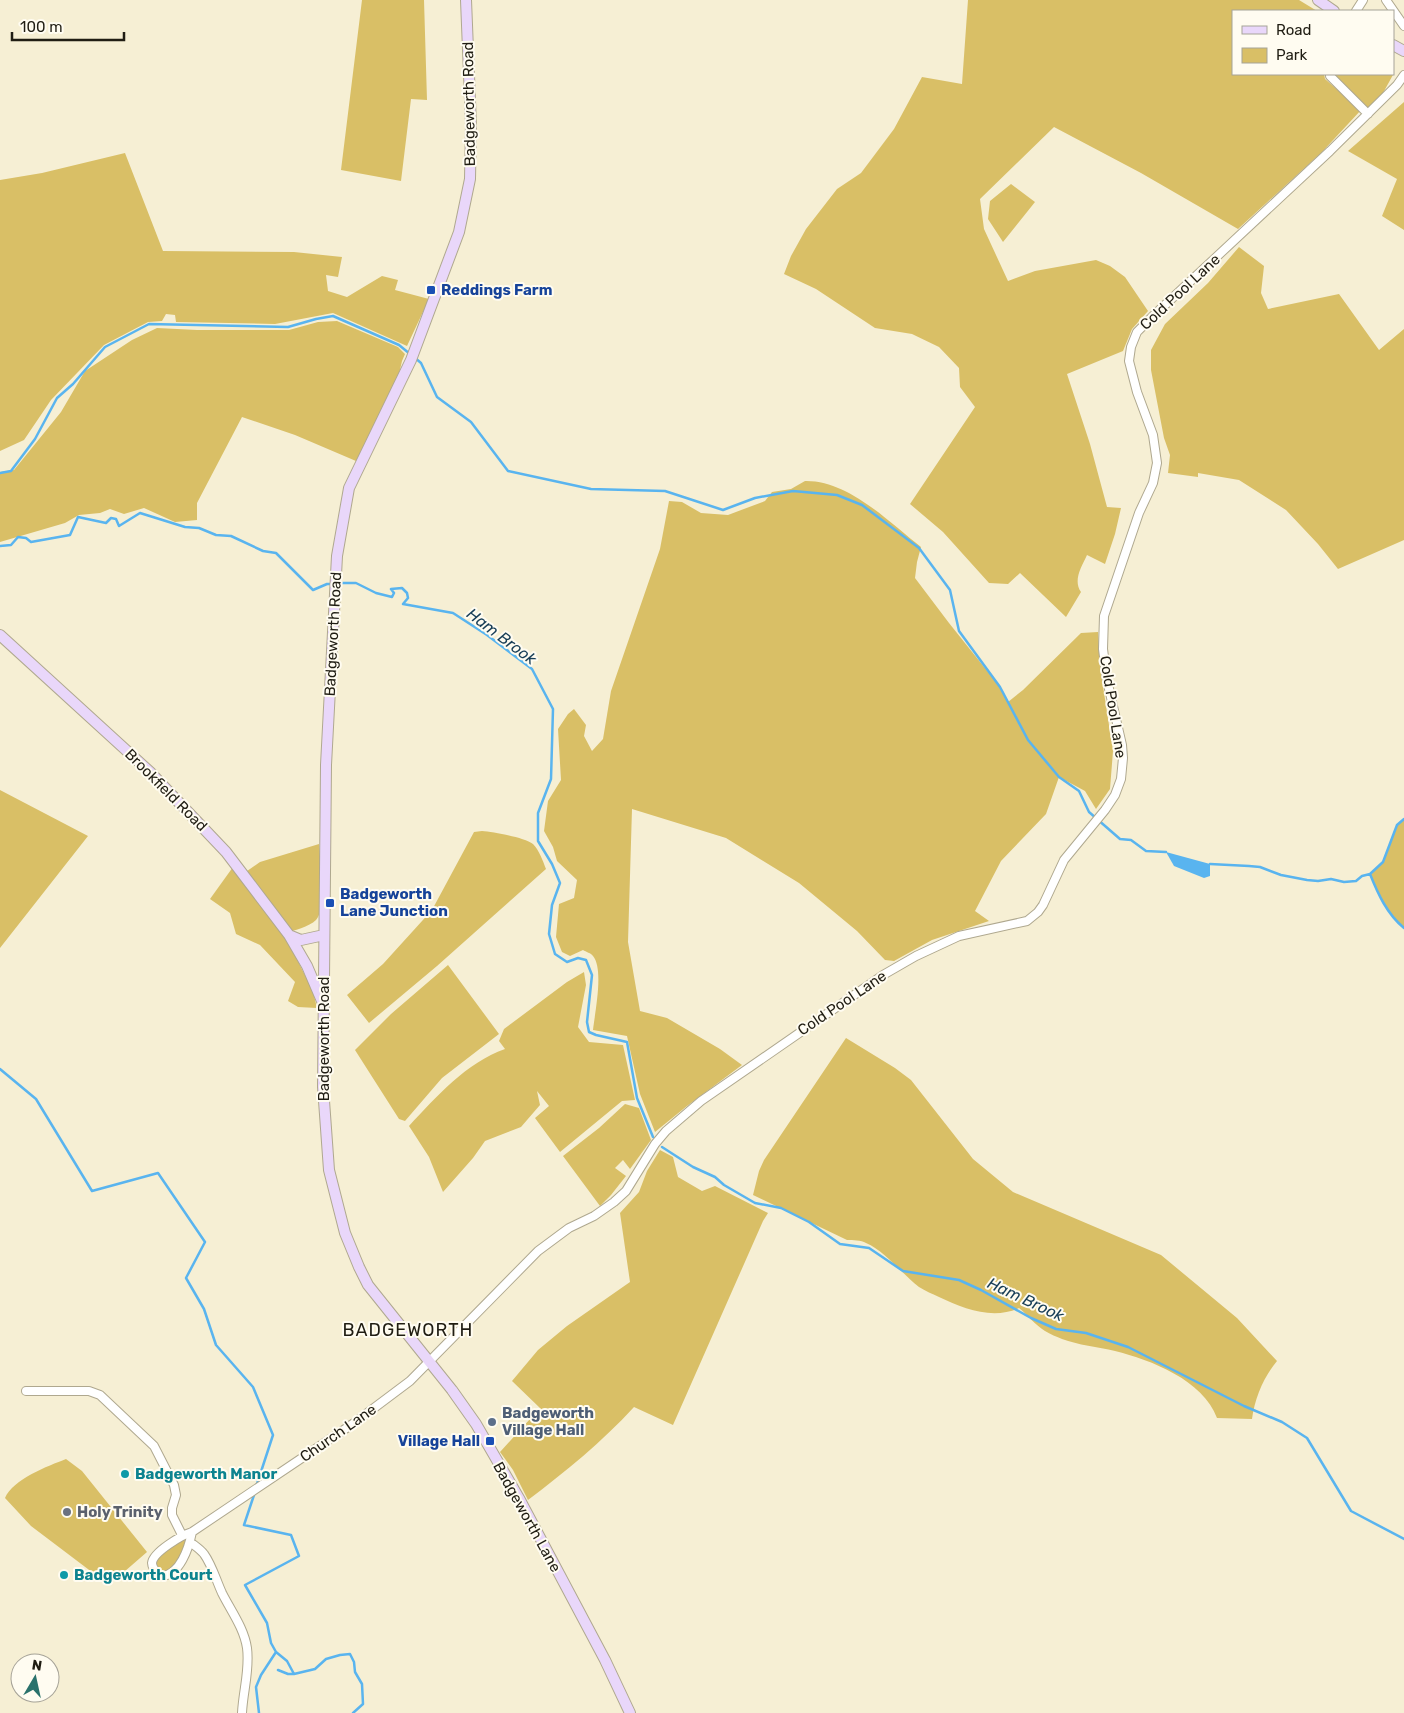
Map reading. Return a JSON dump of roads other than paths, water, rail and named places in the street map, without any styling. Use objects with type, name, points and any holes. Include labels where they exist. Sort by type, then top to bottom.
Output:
[{"type":"street","name":"Badgeworth Road","points":[[368,1285],[345,1233],[329,1170],[323,1088],[326,765],[337,556],[349,488],[411,360],[459,232],[470,179],[472,125],[466,0]]},
{"type":"street","points":[[1318,0],[1333,10]]},
{"type":"street","points":[[1394,12],[1404,26]]},
{"type":"street","name":"Cold Pool Lane","points":[[429,1362],[538,1251],[569,1228],[594,1216],[626,1191],[655,1144],[666,1131],[701,1101],[883,974],[959,936],[1027,921],[1038,912],[1064,860],[1105,810],[1115,795],[1121,779],[1122,745],[1107,680],[1103,650],[1104,616],[1139,513],[1153,483],[1158,462],[1153,436],[1129,361],[1130,347],[1137,332],[1152,317],[1368,114],[1397,85],[1404,74]]},
{"type":"street","points":[[1330,75],[1368,114]]},
{"type":"street","name":"Brookfield Road","points":[[0,635],[150,772],[226,852],[289,935],[307,966],[323,1004]]},
{"type":"street","points":[[289,935],[300,940],[324,936]]},
{"type":"street","points":[[307,966],[320,969],[324,962]]},
{"type":"street","name":"Badgeworth Lane","points":[[368,1285],[452,1390],[476,1424],[520,1500],[605,1660],[630,1713]]},
{"type":"street","name":"Church Lane","points":[[192,1532],[190,1542],[178,1566],[172,1572],[161,1576],[152,1567],[152,1562],[156,1555],[182,1535],[192,1532],[354,1423],[410,1381],[429,1362]]},
{"type":"street","points":[[26,1391],[89,1391],[100,1395],[154,1446],[174,1485],[176,1496],[172,1515],[182,1535]]},
{"type":"street","points":[[190,1542],[206,1556],[223,1594],[237,1619],[245,1640],[248,1668],[242,1696],[242,1713]]},
{"type":"water","points":[[1166,852],[1210,864],[1210,876],[1204,878],[1174,866]]},
{"type":"waterway","points":[[0,473],[11,471],[35,439],[57,398],[73,384],[105,347],[149,324],[288,327],[333,316],[399,345],[410,354]]},
{"type":"waterway","points":[[414,357],[421,363],[437,397],[471,422],[508,471],[591,489],[665,491],[723,510],[755,498],[793,491],[837,495],[862,505],[919,548],[950,590],[959,631],[1000,687],[1028,740],[1059,777],[1079,791],[1089,812],[1120,839],[1131,840],[1146,851],[1166,852]]},
{"type":"waterway","name":"Ham Brook","points":[[0,546],[11,545],[18,537],[26,538],[31,542],[70,535],[78,517],[106,523],[111,518],[116,519],[119,526],[140,513],[185,527],[199,528],[216,535],[231,536],[263,551],[276,553],[313,590],[327,584],[333,584]]},
{"type":"waterway","name":"Ham Brook","points":[[338,583],[356,583],[376,593],[392,597],[394,593],[391,589],[402,588],[407,593],[408,598],[403,604],[453,613],[487,635],[532,669],[553,709],[551,779],[538,813],[538,841],[552,864],[560,883],[552,905],[549,934],[555,954],[567,962],[578,958],[586,960],[592,975],[587,1022],[589,1032],[627,1042],[637,1098],[653,1137]]},
{"type":"waterway","points":[[1210,864],[1260,867],[1281,875],[1307,880],[1356,881],[1362,876],[1370,874],[1383,862],[1397,825],[1404,819]]},
{"type":"waterway","points":[[1370,874],[1388,910],[1404,928]]},
{"type":"waterway","points":[[0,1069],[36,1099],[92,1191],[158,1173],[205,1242],[186,1278],[204,1309],[216,1345],[253,1387],[273,1435],[256,1487]]},
{"type":"waterway","name":"Ham Brook","points":[[662,1147],[693,1167],[715,1177],[724,1185],[755,1203],[781,1208],[809,1222],[840,1244],[869,1248],[903,1271],[959,1280],[1056,1329],[1086,1333],[1128,1347],[1244,1406],[1282,1422],[1307,1438],[1351,1511],[1404,1539]]},
{"type":"waterway","points":[[255,1492],[244,1525],[291,1535],[299,1556],[245,1585],[267,1623],[271,1643],[276,1652],[287,1661],[294,1674],[315,1669],[326,1659],[350,1654],[354,1662],[355,1672],[362,1684],[363,1704],[353,1713]]},
{"type":"waterway","points":[[259,1713],[256,1687],[261,1675],[276,1652]]},
{"type":"waterway","points":[[278,1670],[293,1674]]},
{"type":"place","name":"Reddings Farm","points":[[431,290]]},
{"type":"place","name":"Badgeworth Lane Junction","points":[[330,903]]},
{"type":"place","name":"Badgeworth Village Hall","points":[[492,1422]]},
{"type":"place","name":"Village Hall","points":[[490,1441]]},
{"type":"place","name":"Badgeworth Manor","points":[[125,1474]]},
{"type":"place","name":"Holy Trinity","points":[[67,1512]]},
{"type":"place","name":"Badgeworth Court","points":[[64,1575]]},
{"type":"district","name":"BADGEWORTH","points":[[408,1330]]}]
